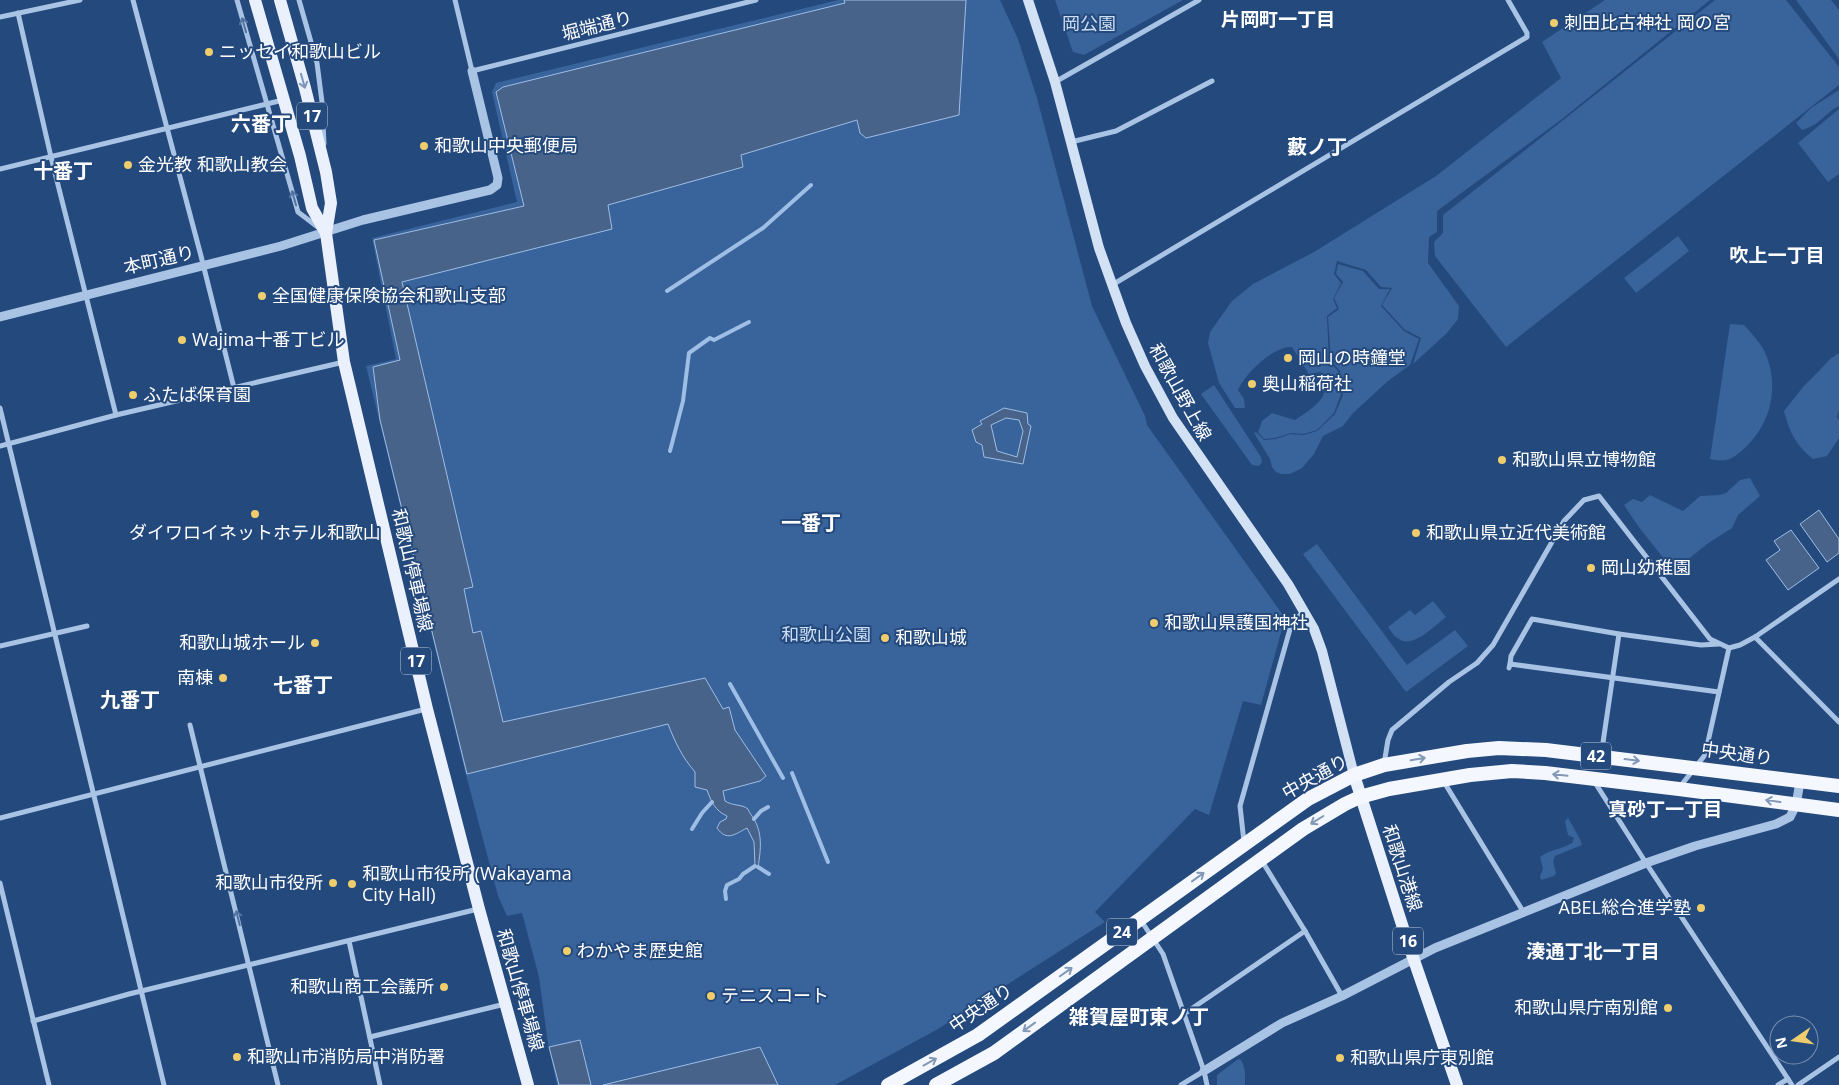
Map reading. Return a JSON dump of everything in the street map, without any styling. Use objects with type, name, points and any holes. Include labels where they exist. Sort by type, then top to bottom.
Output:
[{"type":"highway","name":"中央通り","points":[[888,1085],[978,1035],[1308,799],[1354,775],[1384,765],[1458,752],[1499,748],[1546,750],[1839,786]]},
{"type":"highway","name":"42","points":[[1360,797],[1389,789],[1442,779],[1512,772],[1593,778],[1679,788],[1796,804],[1838,812]]},
{"type":"highway","name":"24","points":[[936,1085],[994,1053],[1318,819],[1360,797]]},
{"type":"main road","name":"和歌山停車場線","points":[[255,0],[300,156],[312,208],[326,233]]},
{"type":"main road","name":"和歌山停車場線","points":[[280,0],[326,172],[331,203],[326,233],[344,362],[427,708],[479,909],[528,1085]]},
{"type":"main road","name":"和歌山野上線","points":[[1028,0],[1055,82],[1088,209],[1112,285],[1145,366],[1183,434],[1305,611],[1322,651],[1354,775]]},
{"type":"main road","name":"和歌山港線","points":[[1354,775],[1457,1085]]},
{"type":"street","points":[[0,17],[80,0]]},
{"type":"street","points":[[133,0],[234,388]]},
{"type":"street","points":[[237,0],[298,212],[326,233]]},
{"type":"street","points":[[300,0],[318,63],[326,172]]},
{"type":"street","points":[[455,0],[472,71]]},
{"type":"street","name":"堀端通り","points":[[472,71],[756,0]]},
{"type":"street","points":[[1055,82],[1199,0]]},
{"type":"street","points":[[1112,285],[1527,37],[1527,32],[1508,0]]},
{"type":"street","points":[[18,13],[51,157],[116,415]]},
{"type":"street","name":"本町通り","points":[[0,317],[204,267],[326,233],[363,220],[490,190],[496,185],[498,178],[472,71]]},
{"type":"street","points":[[1071,142],[1116,131],[1212,81]]},
{"type":"street","points":[[0,169],[283,100]]},
{"type":"street","points":[[0,446],[116,415],[344,362]]},
{"type":"street","points":[[0,408],[164,1085]]},
{"type":"street","points":[[1384,765],[1388,740],[1392,730],[1449,682],[1477,663],[1493,645],[1564,521],[1584,500],[1598,496],[1710,639],[1729,648],[1755,637],[1839,579]]},
{"type":"street","points":[[1244,844],[1240,806],[1292,622],[1305,611]]},
{"type":"street","points":[[1719,644],[1701,646],[1532,619],[1511,656],[1509,666],[1613,677],[1719,692]]},
{"type":"street","points":[[0,646],[87,626]]},
{"type":"street","points":[[1601,756],[1619,634]]},
{"type":"street","points":[[1755,637],[1839,722]]},
{"type":"street","points":[[1679,788],[1704,755],[1729,648]]},
{"type":"street","points":[[0,818],[93,796],[427,708]]},
{"type":"street","points":[[190,724],[278,1085]]},
{"type":"street","points":[[1593,778],[1646,863],[1792,1085]]},
{"type":"street","points":[[1442,779],[1524,914]]},
{"type":"street","points":[[1181,1085],[1282,1023],[1342,996],[1435,948],[1524,914],[1646,863],[1695,846],[1776,824],[1790,817],[1796,804],[1800,782]]},
{"type":"street","points":[[1261,859],[1305,930],[1342,996]]},
{"type":"street","points":[[0,883],[49,1085]]},
{"type":"street","points":[[33,1021],[141,991],[479,909]]},
{"type":"street","points":[[1140,919],[1163,954],[1204,1071],[1207,1085]]},
{"type":"street","points":[[1184,1014],[1305,930]]},
{"type":"street","points":[[349,941],[380,1085]]},
{"type":"street","points":[[370,1037],[506,1004]]},
{"type":"street","points":[[1798,1085],[1839,1057]]},
{"type":"street","points":[[1778,1085],[1788,1079]]},
{"type":"green space","name":"和歌山公園","points":[[838,0],[1000,0],[1018,39],[1037,98],[1092,306],[1145,416],[1147,425],[1285,618],[1261,705],[1243,701],[1209,815],[1195,809],[1095,912],[1105,922],[938,1029],[835,1085],[557,1085],[548,1044],[539,977],[522,913],[507,916],[498,896],[466,775],[366,366],[396,359],[372,238],[517,202],[492,92],[496,83]]},
{"type":"green space","name":"岡公園","points":[[1055,0],[1183,0],[1084,55],[1073,52]]},
{"type":"green space","points":[[1605,0],[1710,0],[1562,119],[1437,211],[1437,232],[1429,237],[1428,263],[1459,306],[1458,319],[1446,334],[1413,364],[1421,338],[1404,329],[1382,305],[1392,288],[1381,287],[1366,270],[1337,261],[1334,274],[1341,283],[1333,299],[1337,308],[1327,316],[1329,361],[1338,371],[1341,394],[1334,413],[1317,430],[1304,434],[1291,433],[1264,439],[1258,432],[1262,421],[1272,413],[1295,420],[1314,407],[1322,398],[1325,382],[1321,372],[1309,374],[1292,347],[1285,348],[1268,356],[1247,376],[1238,390],[1244,399],[1245,408],[1235,408],[1219,383],[1208,343],[1210,332],[1232,301],[1253,284],[1314,252],[1436,176],[1561,78],[1542,42]]},
{"type":"green space","points":[[1715,0],[1786,0],[1839,67],[1839,85],[1506,347],[1435,256],[1434,242],[1443,233],[1443,215]]},
{"type":"green space","points":[[1796,0],[1831,0],[1839,10],[1839,59]]},
{"type":"green space","points":[[1839,90],[1839,106],[1814,125],[1802,130],[1796,123],[1811,108]]},
{"type":"green space","points":[[1839,109],[1839,174],[1828,182],[1798,143]]},
{"type":"green space","points":[[1678,236],[1689,251],[1636,293],[1624,278]]},
{"type":"green space","points":[[1338,264],[1363,271],[1379,289],[1390,289],[1381,306],[1404,331],[1419,339],[1410,365],[1388,381],[1352,414],[1343,426],[1323,436],[1314,454],[1302,468],[1290,474],[1281,474],[1272,467],[1270,459],[1254,433],[1256,432],[1264,440],[1276,439],[1290,434],[1304,435],[1317,431],[1335,414],[1343,395],[1340,371],[1331,361],[1328,317],[1339,309],[1334,298],[1343,282],[1336,274]]},
{"type":"green space","points":[[1730,324],[1744,325],[1764,350],[1771,372],[1772,394],[1767,416],[1756,436],[1735,456],[1726,460],[1718,460],[1710,459]]},
{"type":"green space","points":[[1839,353],[1839,410],[1837,417],[1839,420],[1839,438],[1827,456],[1813,459],[1794,438],[1784,411],[1803,387],[1830,359]]},
{"type":"green space","points":[[1214,385],[1261,457],[1262,462],[1259,466],[1252,465],[1201,394]]},
{"type":"green space","points":[[1750,478],[1760,496],[1738,515],[1732,528],[1707,544],[1685,562],[1672,569],[1624,505],[1633,499],[1642,502],[1650,495],[1683,511],[1700,496],[1726,493],[1740,480]]},
{"type":"green space","points":[[1317,544],[1407,665],[1455,630],[1468,646],[1406,692],[1303,554]]},
{"type":"green space","points":[[1433,601],[1446,617],[1417,639],[1405,641],[1399,639],[1388,627],[1410,610],[1415,615]]},
{"type":"green space","points":[[1568,818],[1582,845],[1555,856],[1553,861],[1556,873],[1554,876],[1541,880],[1540,876],[1543,869],[1540,857],[1572,843],[1574,838],[1568,835],[1565,821]]},
{"type":"green space","points":[[1240,1059],[1244,1068],[1245,1085],[1217,1085],[1217,1075]]},
{"type":"shaded area","points":[[844,0],[966,0],[959,115],[866,138],[860,133],[857,120],[741,155],[743,167],[608,205],[612,229],[402,282],[473,587],[464,589],[473,633],[481,631],[503,722],[705,678],[723,709],[729,707],[735,730],[766,776],[760,781],[723,791],[725,801],[748,809],[756,822],[760,834],[758,867],[755,866],[754,842],[747,828],[728,836],[724,835],[717,828],[720,822],[726,819],[727,816],[716,808],[707,790],[695,787],[695,772],[679,749],[668,724],[467,774],[380,420],[373,367],[400,360],[374,240],[524,206],[496,92],[503,87],[845,3]]},
{"type":"shaded area","points":[[1004,408],[1027,413],[1028,424],[1031,426],[1023,464],[984,457],[982,445],[976,442],[972,430],[982,424],[980,421]],"holes":[[[1006,418],[1019,420],[1023,431],[1017,457],[997,451],[991,425]]]},
{"type":"shaded area","points":[[1819,510],[1839,539],[1839,553],[1827,562],[1800,524]]},
{"type":"shaded area","points":[[1791,530],[1819,568],[1788,590],[1766,560],[1780,550],[1774,541]]},
{"type":"shaded area","points":[[580,1040],[591,1085],[559,1085],[549,1047]]},
{"type":"shaded area","points":[[760,1047],[778,1085],[603,1085]]},
{"type":"waterway","points":[[667,291],[763,228],[811,185]]},
{"type":"waterway","points":[[670,451],[683,401],[689,353],[710,338],[714,340],[749,322]]},
{"type":"waterway","points":[[730,684],[783,778]]},
{"type":"waterway","points":[[792,773],[828,862]]},
{"type":"waterway","points":[[692,829],[712,802]]},
{"type":"waterway","points":[[754,819],[761,811],[768,807]]},
{"type":"waterway","points":[[726,899],[725,891],[727,885],[739,879],[755,866]]},
{"type":"waterway","points":[[758,867],[769,874]]},
{"type":"place","name":"刺田比古神社 岡の宮","points":[[1554,23]]},
{"type":"place","name":"ニッセイ和歌山ビル","points":[[209,52]]},
{"type":"place","name":"和歌山中央郵便局","points":[[424,146]]},
{"type":"place","name":"金光教 和歌山教会","points":[[128,165]]},
{"type":"place","name":"全国健康保険協会和歌山支部","points":[[262,296]]},
{"type":"place","name":"Wajima十番丁ビル","points":[[182,340]]},
{"type":"place","name":"岡山の時鐘堂","points":[[1288,358]]},
{"type":"place","name":"奥山稲荷社","points":[[1252,384]]},
{"type":"place","name":"ふたば保育園","points":[[133,395]]},
{"type":"place","name":"和歌山県立博物館","points":[[1502,460]]},
{"type":"place","name":"ダイワロイネットホテル和歌山","points":[[255,514]]},
{"type":"place","name":"和歌山県立近代美術館","points":[[1416,533]]},
{"type":"place","name":"岡山幼稚園","points":[[1591,568]]},
{"type":"place","name":"和歌山県護国神社","points":[[1154,623]]},
{"type":"place","name":"和歌山城","points":[[885,638]]},
{"type":"place","name":"和歌山城ホール","points":[[315,643]]},
{"type":"place","name":"南棟","points":[[223,678]]},
{"type":"place","name":"和歌山市役所","points":[[333,883]]},
{"type":"place","name":"和歌山市役所 (Wakayama City Hall)","points":[[352,884]]},
{"type":"place","name":"ABEL総合進学塾","points":[[1701,908]]},
{"type":"place","name":"わかやま歴史館","points":[[567,951]]},
{"type":"place","name":"和歌山商工会議所","points":[[444,987]]},
{"type":"place","name":"テニスコート","points":[[711,996]]},
{"type":"place","name":"和歌山県庁南別館","points":[[1668,1008]]},
{"type":"place","name":"和歌山市消防局中消防署","points":[[237,1057]]},
{"type":"place","name":"和歌山県庁東別館","points":[[1340,1058]]},
{"type":"district","name":"片岡町一丁目","points":[[1278,19]]},
{"type":"district","name":"六番丁","points":[[261,124]]},
{"type":"district","name":"藪ノ丁","points":[[1317,147]]},
{"type":"district","name":"十番丁","points":[[63,171]]},
{"type":"district","name":"吹上一丁目","points":[[1777,255]]},
{"type":"district","name":"一番丁","points":[[811,523]]},
{"type":"district","name":"七番丁","points":[[303,685]]},
{"type":"district","name":"九番丁","points":[[130,700]]},
{"type":"district","name":"真砂丁一丁目","points":[[1665,809]]},
{"type":"district","name":"湊通丁北一丁目","points":[[1593,951]]},
{"type":"district","name":"雑賀屋町東ノ丁","points":[[1139,1017]]}]
